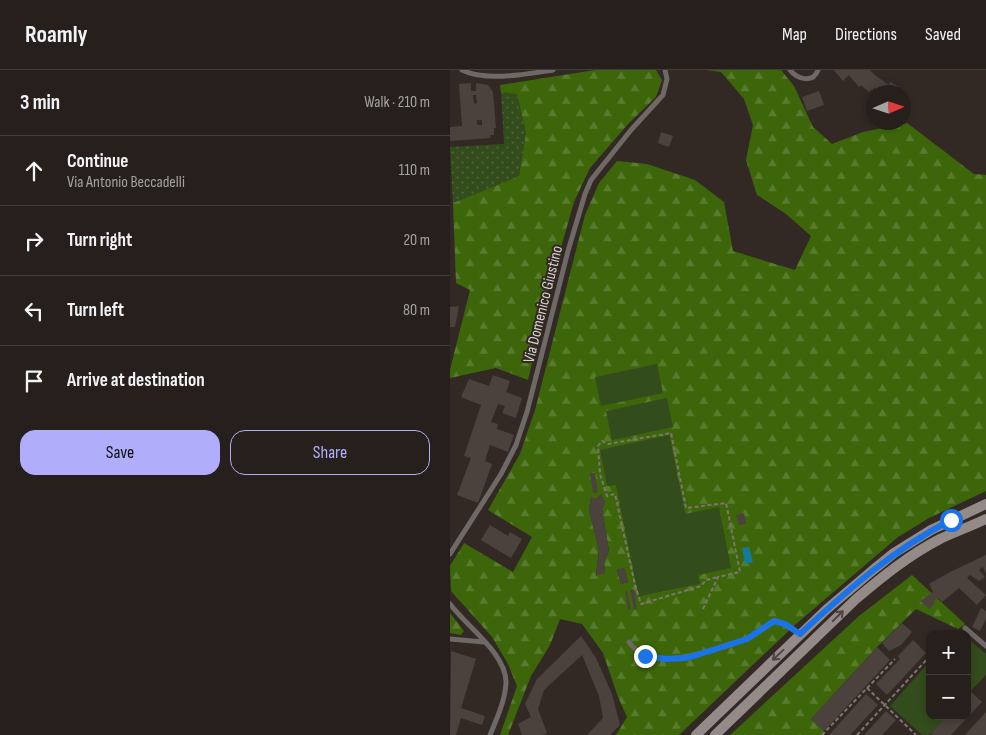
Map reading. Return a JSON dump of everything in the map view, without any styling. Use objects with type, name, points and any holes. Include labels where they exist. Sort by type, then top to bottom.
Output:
[{"type":"main road","points":[[696,735],[800,634],[854,585],[894,553],[931,530],[986,504]]},
{"type":"main road","points":[[715,735],[880,578],[940,539],[986,519]]},
{"type":"lane","points":[[462,70],[472,74],[552,70]]},
{"type":"lane","name":"Via Domenico Giustino","points":[[450,554],[501,474],[516,445],[527,412],[568,251],[588,187],[600,168],[663,95],[667,79],[665,70]]},
{"type":"lane","points":[[790,70],[795,76],[804,78],[813,77],[817,74],[818,70]]},
{"type":"lane","points":[[450,604],[496,655],[504,668],[506,681],[501,708],[490,735]]},
{"type":"lane","points":[[629,642],[634,651],[645,656],[666,659],[685,658],[747,639],[774,621],[785,624],[800,634]]},
{"type":"lane","points":[[965,628],[986,646]]},
{"type":"lane","points":[[450,639],[485,642]]},
{"type":"path","points":[[671,433],[686,508],[726,503],[740,572],[718,577],[706,580],[701,586],[641,604],[615,494],[607,496],[600,474],[598,446],[602,441],[608,444],[671,433]]},
{"type":"path","points":[[703,609],[718,577]]},
{"type":"path","points":[[822,735],[895,659]]},
{"type":"path","points":[[857,735],[926,660]]},
{"type":"path","points":[[868,688],[916,735]]},
{"type":"green space","points":[[595,70],[656,70],[662,80],[656,97],[629,123],[590,168],[574,202],[551,283],[528,380],[496,368],[450,378],[450,370],[470,290],[456,283],[453,203],[519,176],[526,133],[517,94],[501,92],[500,85]]},
{"type":"green space","points":[[707,70],[781,70],[794,86],[813,127],[832,144],[863,132],[873,130],[911,130],[911,126],[974,174],[986,175],[986,491],[929,518],[898,537],[796,624],[679,735],[616,735],[627,717],[603,653],[582,624],[560,619],[550,645],[531,676],[508,735],[500,735],[517,686],[508,664],[492,637],[451,591],[450,566],[464,543],[513,572],[532,537],[488,510],[520,454],[535,410],[585,215],[599,183],[617,161],[647,164],[695,180],[724,202],[733,251],[795,270],[811,236],[786,214],[757,195],[746,160],[753,125],[744,99],[721,72]],"holes":[[[669,435],[699,583],[639,596],[616,484],[607,486]],[[601,494],[605,503],[602,509],[609,551],[604,562],[605,573],[596,575],[599,550],[589,510],[591,497],[597,499]],[[624,568],[628,582],[621,584],[617,570]]]},
{"type":"green space","points":[[501,92],[517,94],[526,133],[519,176],[453,203],[450,147],[504,144]]},
{"type":"green space","points":[[657,364],[663,393],[601,406],[595,377]]},
{"type":"green space","points":[[667,398],[673,427],[612,440],[606,411]]},
{"type":"green space","points":[[669,435],[685,514],[719,507],[731,568],[698,575],[700,584],[639,596],[616,485],[607,486],[600,450]]},
{"type":"green space","points":[[912,575],[965,624],[958,629],[916,609],[877,647],[811,719],[824,731],[822,735],[730,735],[859,616]]},
{"type":"green space","points":[[450,613],[464,631],[461,635],[450,633]]},
{"type":"green space","points":[[971,641],[986,654],[986,675],[971,691]]},
{"type":"green space","points":[[926,666],[926,720],[943,720],[929,735],[922,735],[890,706]]},
{"type":"water","points":[[749,547],[753,562],[745,564],[742,548]]},
{"type":"building","points":[[834,70],[870,70],[889,85],[866,85],[866,89],[861,85],[859,87],[849,75],[843,81]]},
{"type":"building","points":[[471,83],[471,91],[476,91],[476,83],[488,85],[493,92],[496,128],[494,128],[494,135],[490,135],[491,138],[450,141],[450,127],[462,126],[459,84]],"holes":[[[473,95],[476,95],[477,103],[474,104]],[[477,120],[482,120],[482,125],[477,125]]]},
{"type":"building","points":[[819,91],[824,105],[807,111],[802,97]]},
{"type":"building","points":[[661,132],[673,136],[669,147],[658,143]]},
{"type":"building","points":[[459,306],[455,327],[450,327],[450,307]]},
{"type":"building","points":[[493,375],[510,381],[506,392],[522,398],[516,418],[502,413],[505,406],[498,404],[491,422],[498,424],[497,429],[514,435],[508,452],[490,445],[485,461],[492,464],[478,503],[457,495],[471,458],[464,456],[481,405],[461,397],[469,379],[489,386]]},
{"type":"building","points":[[590,473],[595,473],[598,492],[593,493]]},
{"type":"building","points":[[601,494],[605,503],[602,509],[609,551],[604,562],[605,573],[596,576],[599,550],[589,510],[591,497],[597,499]]},
{"type":"building","points":[[744,513],[746,524],[739,525],[736,515]]},
{"type":"building","points":[[490,525],[508,536],[510,532],[522,539],[511,558],[481,540]]},
{"type":"building","points":[[986,555],[986,574],[983,567],[979,570],[985,577],[979,581],[970,575],[967,578],[986,595],[977,605],[959,588],[942,602],[938,598],[933,601],[935,603],[929,609],[920,601],[933,592],[929,584]]},
{"type":"building","points":[[624,568],[628,582],[621,584],[617,570]]},
{"type":"building","points":[[634,589],[637,609],[634,610],[630,590]]},
{"type":"building","points":[[625,591],[627,591],[631,609],[628,610]]},
{"type":"building","points":[[981,608],[986,611],[986,619],[980,631],[972,627]]},
{"type":"building","points":[[902,623],[912,632],[901,645],[889,651],[882,643]]},
{"type":"building","points":[[581,636],[596,658],[612,694],[620,725],[610,735],[587,735],[603,718],[599,696],[582,655],[544,690],[538,709],[547,733],[543,735],[522,735],[518,724],[531,717],[525,704],[537,679]]},
{"type":"building","points":[[913,640],[926,653],[887,695],[876,684],[900,659],[898,656]]},
{"type":"building","points":[[877,647],[890,660],[824,731],[811,719]]},
{"type":"building","points":[[451,651],[476,659],[461,708],[485,716],[482,725],[461,718],[456,735],[450,735]]},
{"type":"building","points":[[971,692],[982,702],[971,714]]},
{"type":"building","points":[[866,694],[878,705],[850,735],[829,735]]},
{"type":"building","points":[[886,711],[896,720],[882,735],[864,735]]},
{"type":"building","points":[[986,712],[986,735],[965,735]]},
{"type":"building","points":[[943,720],[965,720],[951,735],[933,735],[931,733]]},
{"type":"route","points":[[645,656],[666,659],[697,655],[747,639],[774,621],[785,624],[800,634],[854,585],[894,553],[951,520]]}]
